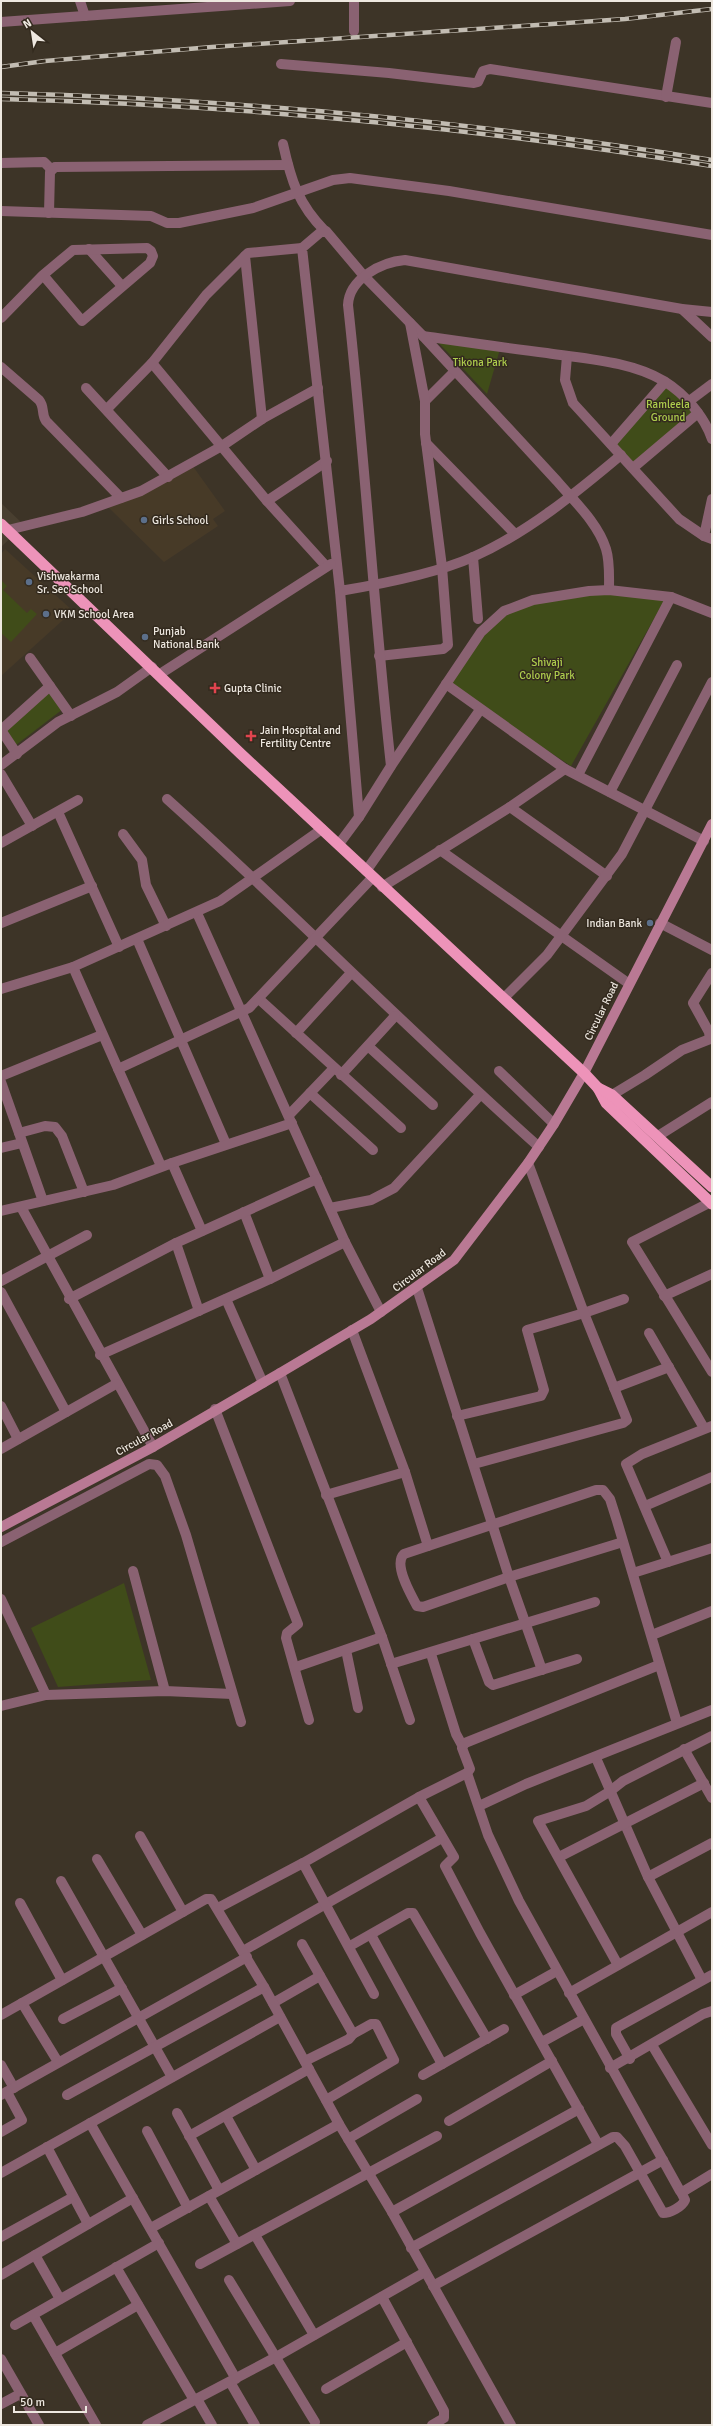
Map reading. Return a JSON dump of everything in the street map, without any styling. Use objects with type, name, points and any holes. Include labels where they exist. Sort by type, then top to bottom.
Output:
[{"type":"highway","points":[[4,527],[339,844],[382,887],[584,1073],[598,1088],[606,1103],[711,1203]]},
{"type":"highway","points":[[598,1088],[612,1095],[712,1187]]},
{"type":"main road","name":"Circular Road","points":[[1,1527],[152,1447],[352,1330],[417,1288],[440,1271],[461,1251],[528,1163],[554,1124],[584,1073],[628,983],[712,824]]},
{"type":"street","points":[[80,1],[86,16]]},
{"type":"street","points":[[1,22],[86,16],[154,6],[290,1]]},
{"type":"street","points":[[354,1],[354,31]]},
{"type":"street","points":[[666,97],[676,42]]},
{"type":"street","points":[[281,64],[389,73],[474,83],[478,82],[484,71],[490,69],[712,103]]},
{"type":"street","points":[[284,144],[288,165],[296,192],[307,212],[364,276],[423,336],[591,522],[604,545],[607,555],[610,590]]},
{"type":"street","points":[[1,163],[44,162],[51,169],[288,165]]},
{"type":"street","points":[[49,213],[51,169]]},
{"type":"street","points":[[1,211],[151,216],[166,222],[179,223],[253,208],[332,180],[350,178],[449,191],[712,235]]},
{"type":"street","points":[[107,409],[152,363],[201,301],[245,256],[260,251],[302,248],[325,231]]},
{"type":"street","points":[[1,318],[42,275],[70,252],[78,249],[147,248],[151,250],[153,256],[150,263],[90,315],[81,320],[42,275]]},
{"type":"street","points":[[302,248],[338,560],[359,817]]},
{"type":"street","points":[[89,249],[122,286]]},
{"type":"street","points":[[245,256],[262,418]]},
{"type":"street","points":[[391,766],[379,656],[360,418],[348,306],[352,288],[364,276],[386,264],[405,260],[682,309],[712,312]]},
{"type":"street","points":[[682,309],[712,338]]},
{"type":"street","points":[[379,656],[447,646],[442,567],[426,443],[425,400],[410,323]]},
{"type":"street","points":[[423,336],[567,356],[637,369],[665,382],[682,394],[698,413],[712,439]]},
{"type":"street","points":[[567,356],[565,380],[571,399],[679,518],[708,538],[712,499]]},
{"type":"street","points":[[152,363],[267,501],[326,566]]},
{"type":"street","points":[[1,367],[39,400],[43,406],[43,414],[46,422],[122,498]]},
{"type":"street","points":[[425,400],[454,372]]},
{"type":"street","points":[[611,444],[665,382]]},
{"type":"street","points":[[688,402],[712,384]]},
{"type":"street","points":[[86,388],[107,409],[168,477]]},
{"type":"street","points":[[4,527],[82,512],[122,498],[168,477],[222,446],[262,418],[318,388]]},
{"type":"street","points":[[633,468],[698,413]]},
{"type":"street","points":[[426,443],[514,534]]},
{"type":"street","points":[[340,591],[374,585],[473,557],[514,534],[570,497],[621,455]]},
{"type":"street","points":[[267,501],[327,461]]},
{"type":"street","points":[[473,557],[478,619]]},
{"type":"street","points":[[1,765],[58,722],[156,671],[338,560]]},
{"type":"street","points":[[339,844],[359,817],[391,766],[481,632],[504,611],[533,600],[589,591],[610,590],[672,597],[712,613]]},
{"type":"street","points":[[578,775],[672,597]]},
{"type":"street","points":[[30,658],[71,716]]},
{"type":"street","points":[[610,792],[677,665]]},
{"type":"street","points":[[504,998],[531,972],[562,938],[629,843],[644,810],[712,682]]},
{"type":"street","points":[[446,684],[480,710],[565,769],[704,841]]},
{"type":"street","points":[[17,754],[1,730],[50,686]]},
{"type":"street","points":[[118,1069],[180,1039],[242,1013],[259,999],[369,874],[480,710]]},
{"type":"street","points":[[382,887],[510,807],[565,769]]},
{"type":"street","points":[[1,774],[32,826]]},
{"type":"street","points":[[167,799],[253,879],[395,1016],[480,1095],[539,1147]]},
{"type":"street","points":[[1,843],[78,800]]},
{"type":"street","points":[[510,807],[607,876]]},
{"type":"street","points":[[58,812],[119,947]]},
{"type":"street","points":[[1,989],[73,967],[197,913],[220,901],[253,879],[322,829]]},
{"type":"street","points":[[123,834],[142,860],[146,885],[166,926]]},
{"type":"street","points":[[440,850],[562,938],[628,983]]},
{"type":"street","points":[[1,923],[92,886]]},
{"type":"street","points":[[197,913],[291,1119],[345,1242],[381,1312]]},
{"type":"street","points":[[660,923],[712,950]]},
{"type":"street","points":[[137,939],[226,1144]]},
{"type":"street","points":[[73,967],[102,1036],[161,1166]]},
{"type":"street","points":[[296,1033],[351,973]]},
{"type":"street","points":[[612,1095],[645,1075],[678,1052],[710,1039],[709,1032],[693,1003],[712,973]]},
{"type":"street","points":[[259,999],[400,1128]]},
{"type":"street","points":[[1,1211],[113,1185],[291,1119],[310,1093],[368,1046],[395,1016]]},
{"type":"street","points":[[1,1076],[102,1036]]},
{"type":"street","points":[[368,1046],[433,1105]]},
{"type":"street","points":[[499,1071],[554,1124]]},
{"type":"street","points":[[1,1082],[43,1201]]},
{"type":"street","points":[[310,1093],[373,1150]]},
{"type":"street","points":[[330,1208],[371,1200],[394,1188],[480,1095]]},
{"type":"street","points":[[658,1136],[712,1102]]},
{"type":"street","points":[[1,1148],[45,1126],[55,1127],[62,1136],[84,1192]]},
{"type":"street","points":[[172,1162],[202,1231]]},
{"type":"street","points":[[474,1464],[545,1446],[625,1423],[627,1419],[584,1313],[528,1163]]},
{"type":"street","points":[[69,1299],[176,1243],[317,1179]]},
{"type":"street","points":[[711,1203],[632,1242],[712,1372]]},
{"type":"street","points":[[20,1207],[69,1299],[152,1447]]},
{"type":"street","points":[[244,1212],[270,1279]]},
{"type":"street","points":[[1,1281],[87,1235]]},
{"type":"street","points":[[100,1355],[270,1279],[345,1242]]},
{"type":"street","points":[[176,1243],[199,1311]]},
{"type":"street","points":[[664,1296],[712,1274]]},
{"type":"street","points":[[417,1288],[509,1577],[542,1670]]},
{"type":"street","points":[[1,1292],[66,1412]]},
{"type":"street","points":[[457,1416],[543,1395],[544,1390],[527,1330],[584,1313],[624,1298]]},
{"type":"street","points":[[226,1299],[263,1383]]},
{"type":"street","points":[[352,1330],[405,1472],[428,1546]]},
{"type":"street","points":[[649,1333],[708,1427],[627,1463],[626,1467],[645,1506],[668,1562]]},
{"type":"street","points":[[614,1388],[669,1367]]},
{"type":"street","points":[[280,1373],[382,1637],[410,1720]]},
{"type":"street","points":[[1,1449],[116,1384]]},
{"type":"street","points":[[1,1406],[18,1439]]},
{"type":"street","points":[[215,1409],[298,1626],[286,1636],[296,1667],[309,1720]]},
{"type":"street","points":[[1,1542],[149,1464],[157,1465],[165,1476],[184,1529],[241,1722]]},
{"type":"street","points":[[326,1495],[405,1472]]},
{"type":"street","points":[[645,1506],[712,1477]]},
{"type":"street","points":[[623,1542],[509,1577],[427,1607],[418,1607],[405,1582],[401,1560],[404,1554],[493,1524],[599,1490],[605,1492],[610,1499],[652,1635],[659,1665],[677,1723]]},
{"type":"street","points":[[633,1573],[712,1548]]},
{"type":"street","points":[[133,1571],[165,1691]]},
{"type":"street","points":[[1,1599],[46,1695]]},
{"type":"street","points":[[391,1664],[431,1654],[473,1639],[595,1602]]},
{"type":"street","points":[[652,1635],[712,1611]]},
{"type":"street","points":[[296,1667],[382,1637]]},
{"type":"street","points":[[473,1639],[492,1685],[577,1659]]},
{"type":"street","points":[[346,1650],[358,1708]]},
{"type":"street","points":[[218,1908],[303,1863],[420,1797],[467,1773],[470,1768],[462,1745],[456,1734],[431,1654]]},
{"type":"street","points":[[462,1745],[659,1665]]},
{"type":"street","points":[[1,1706],[46,1695],[165,1691],[232,1694]]},
{"type":"street","points":[[479,1806],[526,1784],[596,1758],[677,1723],[712,1710]]},
{"type":"street","points":[[618,1965],[538,1821],[586,1806],[609,1792],[623,1781],[712,1736]]},
{"type":"street","points":[[684,1749],[712,1798]]},
{"type":"street","points":[[596,1758],[609,1792],[648,1878],[702,1980]]},
{"type":"street","points":[[411,2248],[598,2144],[617,2137],[663,2213],[668,2212],[684,2202],[681,2192],[610,2068],[497,1856],[486,1832],[479,1806],[467,1773]]},
{"type":"street","points":[[559,1857],[704,1783]]},
{"type":"street","points":[[420,1797],[454,1858],[446,1864],[448,1871],[514,1995],[542,2042],[598,2144]]},
{"type":"street","points":[[140,1836],[183,1912]]},
{"type":"street","points":[[7,2091],[138,2017],[326,1904],[442,1838]]},
{"type":"street","points":[[648,1878],[712,1842]]},
{"type":"street","points":[[97,1860],[142,1935]]},
{"type":"street","points":[[303,1863],[350,1946],[374,1994]]},
{"type":"street","points":[[61,1881],[172,2077]]},
{"type":"street","points":[[1,2015],[208,1898],[218,1908],[264,1987],[339,2124],[392,2212],[511,2425]]},
{"type":"street","points":[[20,1903],[62,1980]]},
{"type":"street","points":[[569,1993],[712,1912]]},
{"type":"street","points":[[350,1946],[372,1935],[408,1913],[415,1914],[487,2039]]},
{"type":"street","points":[[372,1935],[442,2064]]},
{"type":"street","points":[[302,1944],[353,2034]]},
{"type":"street","points":[[514,1995],[557,1971]]},
{"type":"street","points":[[630,2059],[616,2034],[616,2028],[712,1975]]},
{"type":"street","points":[[273,2003],[320,1976]]},
{"type":"street","points":[[67,2095],[264,1987]]},
{"type":"street","points":[[63,2019],[122,1988]]},
{"type":"street","points":[[22,2003],[58,2062]]},
{"type":"street","points":[[610,2068],[630,2059],[703,2014],[712,2011]]},
{"type":"street","points":[[1,2173],[280,2017]]},
{"type":"street","points":[[542,2042],[584,2019]]},
{"type":"street","points":[[189,2136],[226,2116],[349,2039],[353,2034],[371,2024],[376,2024],[394,2060],[326,2100]]},
{"type":"street","points":[[423,2075],[504,2029]]},
{"type":"street","points":[[652,2045],[712,2145]]},
{"type":"street","points":[[449,2121],[552,2062]]},
{"type":"street","points":[[1,2065],[7,2091],[22,2120],[1,2132]]},
{"type":"street","points":[[348,2139],[417,2099]]},
{"type":"street","points":[[392,2212],[579,2108]]},
{"type":"street","points":[[177,2113],[219,2190]]},
{"type":"street","points":[[226,2116],[256,2170]]},
{"type":"street","points":[[90,2123],[159,2243],[233,2380],[255,2425]]},
{"type":"street","points":[[150,2228],[339,2124]]},
{"type":"street","points":[[147,2131],[188,2208]]},
{"type":"street","points":[[200,2264],[437,2136]]},
{"type":"street","points":[[47,2147],[88,2224]]},
{"type":"street","points":[[433,2286],[640,2174],[663,2160]]},
{"type":"street","points":[[681,2192],[712,2174]]},
{"type":"street","points":[[209,2196],[237,2244]]},
{"type":"street","points":[[1,2237],[73,2197]]},
{"type":"street","points":[[1,2275],[133,2198]]},
{"type":"street","points":[[256,2235],[314,2335]]},
{"type":"street","points":[[15,2325],[159,2243]]},
{"type":"street","points":[[35,2255],[60,2299]]},
{"type":"street","points":[[116,2267],[212,2425]]},
{"type":"street","points":[[147,2425],[276,2357],[425,2272]]},
{"type":"street","points":[[229,2280],[315,2422]]},
{"type":"street","points":[[382,2297],[445,2414],[444,2418],[432,2425]]},
{"type":"street","points":[[54,2353],[138,2305]]},
{"type":"street","points":[[33,2315],[96,2425]]},
{"type":"street","points":[[326,2389],[407,2342]]},
{"type":"street","points":[[1,2359],[39,2425]]},
{"type":"street","points":[[1,2404],[20,2394]]},
{"type":"shaded area","points":[[192,465],[225,511],[213,519],[218,526],[164,562],[106,505]]},
{"type":"shaded area","points":[[1,503],[24,525],[1,547]]},
{"type":"shaded area","points":[[5,549],[73,611],[1,676],[1,554]]},
{"type":"green space","name":"Tikona Park","points":[[435,339],[500,349],[487,394]]},
{"type":"green space","name":"Ramleela Ground","points":[[666,383],[694,412],[633,464],[614,444]]},
{"type":"green space","points":[[1,580],[7,586],[3,590],[27,613],[31,609],[37,614],[11,642],[1,633]]},
{"type":"green space","name":"Shivaji Colony Park","points":[[605,591],[669,592],[571,766],[446,684],[485,627],[533,600]]},
{"type":"green space","points":[[47,689],[63,709],[16,745],[5,727]]},
{"type":"green space","points":[[124,1583],[151,1680],[58,1687],[31,1628]]},
{"type":"railway","points":[[1,67],[45,61],[212,47],[625,19],[712,9]]},
{"type":"railway","points":[[1,93],[180,101],[358,114],[535,134],[712,160]]},
{"type":"railway","points":[[1,99],[179,107],[358,120],[535,140],[712,166]]},
{"type":"place","name":"Girls School","points":[[144,520]]},
{"type":"place","name":"Vishwakarma Sr. Sec School","points":[[29,582]]},
{"type":"place","name":"VKM School Area","points":[[46,614]]},
{"type":"place","name":"Punjab National Bank","points":[[145,637]]},
{"type":"place","name":"Gupta Clinic","points":[[215,688]]},
{"type":"place","name":"Jain Hospital and Fertility Centre","points":[[251,736]]},
{"type":"place","name":"Indian Bank","points":[[650,923]]}]
